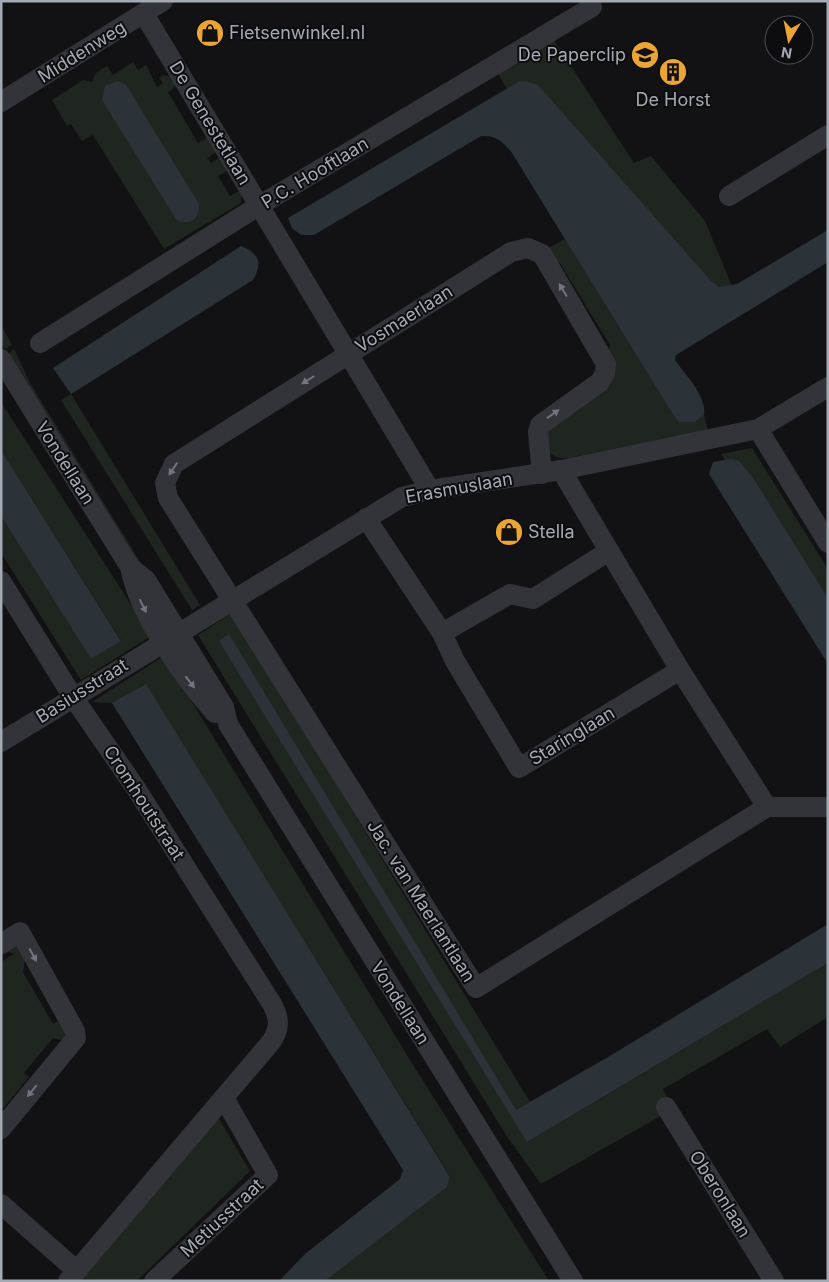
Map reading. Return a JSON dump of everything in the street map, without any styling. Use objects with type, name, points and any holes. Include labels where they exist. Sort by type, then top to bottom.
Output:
[{"type":"street","name":"Middenweg","points":[[1,102],[164,1]]},
{"type":"street","name":"P.C. Hooftlaan","points":[[40,343],[591,4]]},
{"type":"street","name":"De Genestetlaan","points":[[144,14],[430,490]]},
{"type":"street","points":[[729,196],[828,135]]},
{"type":"street","name":"Vosmaerlaan","points":[[232,601],[168,498],[165,483],[174,464],[511,252],[528,248],[536,250],[547,263],[606,364],[605,372],[600,382],[540,425],[538,432],[552,472]]},
{"type":"street","name":"Vondellaan","points":[[1,359],[130,567],[134,587],[147,615],[171,637],[183,672],[214,712],[228,724],[573,1281]]},
{"type":"street","name":"Erasmuslaan","points":[[171,637],[402,497],[430,490],[552,472],[758,429],[828,387]]},
{"type":"street","points":[[758,429],[828,543]]},
{"type":"street","points":[[552,472],[609,551],[680,670],[767,807],[828,807]]},
{"type":"street","name":"Staringlaan","points":[[366,518],[442,633],[455,662],[519,768],[680,670]]},
{"type":"street","points":[[442,633],[510,594],[533,599],[609,551]]},
{"type":"street","name":"Cromhoutstraat","points":[[1,581],[72,696],[137,790],[272,1004],[278,1020],[278,1028],[271,1042],[224,1098]]},
{"type":"street","name":"Jac. van Maerlantlaan","points":[[232,601],[476,988],[767,807]]},
{"type":"street","name":"Basiusstraat","points":[[1,742],[72,696],[171,637]]},
{"type":"street","points":[[1,944],[20,932],[75,1031],[76,1038],[1,1130]]},
{"type":"street","points":[[1,1204],[72,1276],[224,1098]]},
{"type":"street","name":"Metiusstraat","points":[[154,1281],[268,1175],[224,1098]]},
{"type":"street","name":"Oberonlaan","points":[[666,1106],[774,1281]]},
{"type":"shaded area","points":[[554,40],[634,163],[651,156],[705,221],[732,286],[719,287],[711,282],[518,82],[507,89],[498,74]]},
{"type":"shaded area","points":[[133,62],[138,70],[146,65],[157,87],[163,83],[159,78],[163,75],[177,78],[180,84],[168,92],[198,143],[209,136],[218,151],[207,158],[211,163],[221,157],[229,170],[218,176],[230,196],[241,190],[241,203],[164,249],[93,135],[82,141],[71,124],[67,126],[52,100],[83,80],[92,82],[96,73],[107,66],[113,75]]},
{"type":"shaded area","points":[[118,81],[126,85],[199,204],[198,214],[193,220],[185,222],[176,219],[102,100],[105,86]]},
{"type":"shaded area","points":[[526,81],[538,85],[711,281],[719,287],[737,284],[828,230],[828,262],[676,355],[675,360],[695,386],[704,408],[704,415],[695,422],[679,422],[672,413],[512,153],[495,138],[481,136],[314,235],[301,235],[292,228],[288,218],[518,82]]},
{"type":"shaded area","points":[[565,239],[672,413],[680,422],[695,422],[704,415],[708,430],[568,458],[557,457],[547,449],[543,434],[591,399],[610,345],[560,263],[552,262],[545,250]]},
{"type":"shaded area","points":[[241,246],[252,252],[258,259],[258,268],[253,280],[71,394],[53,368]]},
{"type":"shaded area","points":[[1,325],[12,345],[5,349],[1,342]]},
{"type":"shaded area","points":[[14,349],[30,383],[162,600],[9,353]]},
{"type":"shaded area","points":[[71,394],[200,605],[192,610],[61,400]]},
{"type":"shaded area","points":[[1,402],[151,636],[81,680],[1,553],[1,516],[91,659],[121,640],[1,450]]},
{"type":"shaded area","points":[[752,448],[828,569],[828,598],[754,479],[730,459],[725,460],[721,454]]},
{"type":"shaded area","points":[[1,450],[121,641],[91,659],[1,516]]},
{"type":"shaded area","points":[[730,459],[739,461],[754,479],[828,598],[828,664],[709,474],[713,462]]},
{"type":"shaded area","points":[[232,613],[530,1102],[516,1110],[527,1142],[828,963],[828,1017],[780,1047],[767,1029],[663,1089],[673,1109],[541,1184],[506,1135],[198,635]]},
{"type":"shaded area","points":[[229,634],[516,1110],[608,1057],[828,924],[828,963],[527,1142],[219,641]]},
{"type":"shaded area","points":[[164,656],[410,1060],[549,1281],[325,1281],[447,1187],[450,1176],[146,685],[112,703],[92,702]]},
{"type":"shaded area","points":[[146,684],[450,1177],[447,1187],[325,1281],[279,1281],[305,1254],[400,1179],[403,1170],[112,703]]},
{"type":"shaded area","points":[[11,945],[21,947],[26,955],[23,972],[53,1024],[62,1019],[67,1042],[53,1038],[24,1073],[29,1077],[1,1111],[1,962],[14,954],[2,950]]},
{"type":"shaded area","points":[[218,1117],[250,1171],[137,1281],[80,1281]]},
{"type":"place","name":"Fietsenwinkel.nl","points":[[210,33]]},
{"type":"place","name":"De Paperclip","points":[[645,55]]},
{"type":"place","name":"De Horst","points":[[673,72]]},
{"type":"place","name":"Stella","points":[[509,532]]}]
